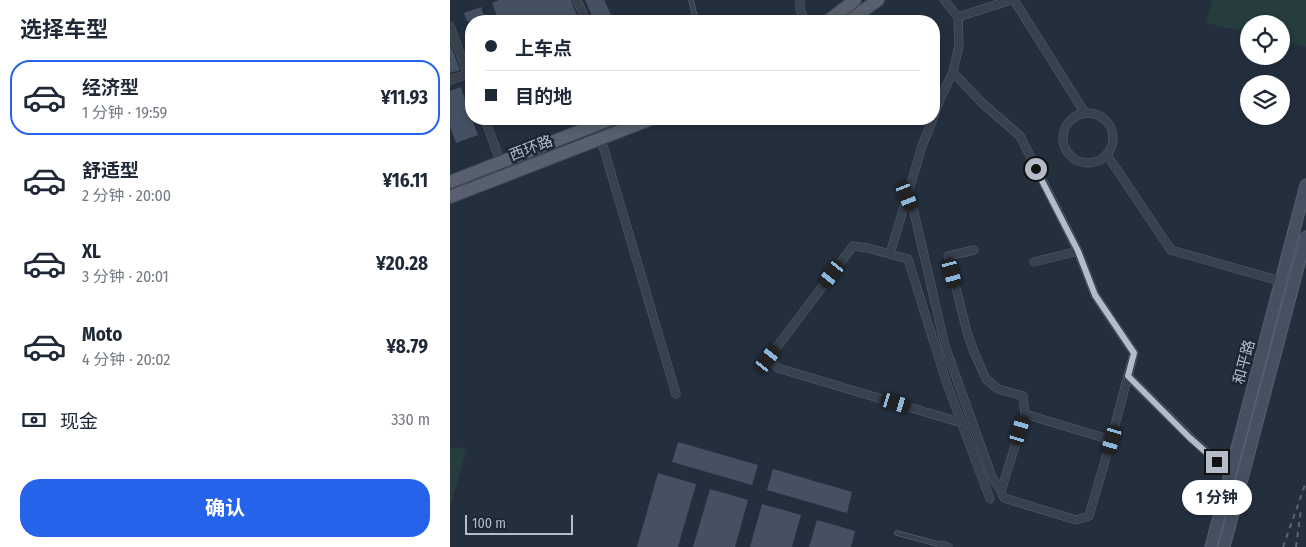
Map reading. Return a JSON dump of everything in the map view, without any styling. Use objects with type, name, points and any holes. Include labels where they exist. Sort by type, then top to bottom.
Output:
[{"type":"main road","points":[[836,15],[855,0]]},
{"type":"main road","points":[[858,15],[878,0]]},
{"type":"main road","name":"西环路","points":[[450,182],[596,125]]},
{"type":"main road","name":"西环路","points":[[450,197],[636,125]]},
{"type":"main road","name":"和平路","points":[[1211,547],[1306,185]]},
{"type":"main road","name":"和平路","points":[[1224,547],[1306,237]]},
{"type":"street","points":[[576,0],[583,15]]},
{"type":"street","points":[[800,0],[802,15]]},
{"type":"street","points":[[940,99],[954,72],[959,45],[958,17],[944,0]]},
{"type":"street","points":[[958,17],[1013,0],[1085,113]]},
{"type":"street","points":[[450,26],[465,61]]},
{"type":"street","points":[[907,196],[914,212],[945,346],[992,477],[1004,498],[1076,520],[1089,516],[1112,440],[1134,353],[1095,295],[1078,251],[1020,136],[981,102],[954,72]]},
{"type":"street","points":[[450,80],[465,75]]},
{"type":"street","points":[[1085,113],[1102,117],[1108,122],[1114,139],[1107,155],[1093,163],[1085,163],[1071,157],[1063,143],[1065,128],[1070,121],[1076,116],[1085,113]]},
{"type":"street","points":[[486,125],[506,175]]},
{"type":"street","points":[[890,254],[930,125]]},
{"type":"street","points":[[601,139],[676,394]]},
{"type":"street","points":[[1107,155],[1171,250],[1280,281]]},
{"type":"street","points":[[962,423],[778,368],[768,359],[853,246],[868,248],[908,259],[946,381],[962,423],[990,499]]},
{"type":"street","points":[[974,250],[948,256],[967,332],[986,379],[998,388],[1023,396],[1025,414],[1001,491]]},
{"type":"street","points":[[1034,262],[1078,251]]},
{"type":"street","points":[[1128,376],[1190,438],[1230,473]]},
{"type":"street","points":[[1025,414],[1112,440]]},
{"type":"lane","points":[[692,0],[695,15]]},
{"type":"lane","points":[[897,533],[944,546]]},
{"type":"green space","points":[[1212,0],[1306,0],[1306,47],[1290,43],[1290,15],[1240,15],[1240,31],[1206,23]]},
{"type":"green space","points":[[450,447],[467,449],[450,506]]},
{"type":"building","points":[[499,0],[571,0],[577,15],[497,15],[492,3]]},
{"type":"building","points":[[585,0],[604,0],[611,15],[591,15]]},
{"type":"building","points":[[481,7],[484,15],[465,16],[464,13]]},
{"type":"building","points":[[450,43],[460,70],[450,73]]},
{"type":"building","points":[[461,87],[465,100],[465,125],[474,125],[478,135],[456,143],[450,126],[450,91]]},
{"type":"building","points":[[678,442],[758,465],[752,485],[672,462]]},
{"type":"building","points":[[773,469],[852,492],[847,513],[767,490]]},
{"type":"building","points":[[658,473],[696,484],[678,547],[637,547]]},
{"type":"building","points":[[710,489],[748,500],[735,547],[693,547]]},
{"type":"building","points":[[762,504],[801,515],[792,547],[750,547]]},
{"type":"building","points":[[817,520],[855,531],[851,547],[809,547]]},
{"type":"railway","points":[[1283,547],[1306,482]]},
{"type":"railway","points":[[1296,547],[1301,509]]},
{"type":"route","points":[[1036,169],[1078,251],[1095,295],[1134,353],[1128,376],[1190,438],[1217,462]]}]
